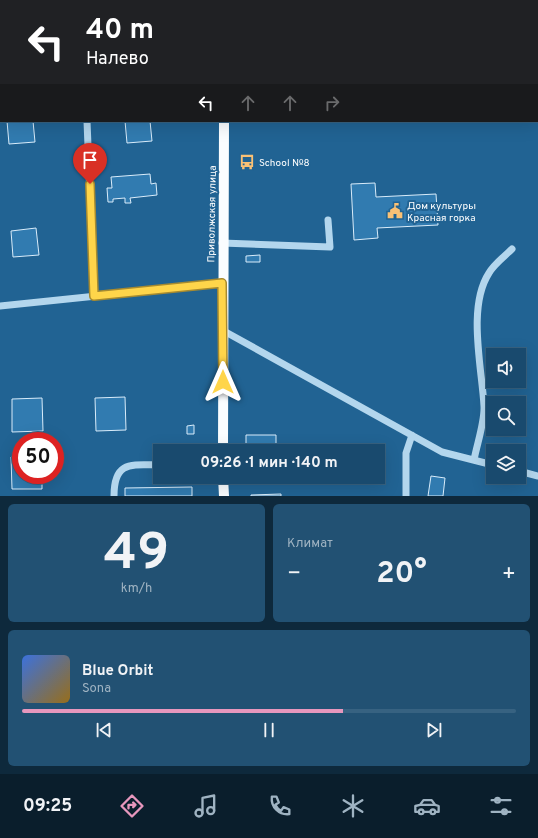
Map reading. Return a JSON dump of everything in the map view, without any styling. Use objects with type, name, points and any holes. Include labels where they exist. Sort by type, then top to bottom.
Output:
[{"type":"main road","name":"Приволжская улица","points":[[223,444],[222,243],[224,122]]},
{"type":"main road","points":[[224,484],[224,496]]},
{"type":"street","points":[[88,122],[94,296]]},
{"type":"street","points":[[222,243],[330,247],[328,220]]},
{"type":"street","points":[[474,460],[484,407],[479,369],[478,319],[481,293],[489,273],[512,249]]},
{"type":"street","points":[[0,306],[222,283]]},
{"type":"street","points":[[222,330],[442,452],[486,463]]},
{"type":"street","points":[[406,496],[406,453],[412,435]]},
{"type":"street","points":[[114,496],[114,481],[122,470],[134,465],[153,465]]},
{"type":"street","points":[[526,473],[538,476]]},
{"type":"building","points":[[7,122],[33,122],[35,142],[9,144]]},
{"type":"building","points":[[125,122],[150,122],[152,141],[127,143]]},
{"type":"building","points":[[150,174],[151,184],[156,183],[157,195],[130,198],[131,203],[125,203],[125,198],[113,199],[113,202],[108,202],[107,188],[112,188],[111,177]]},
{"type":"building","name":"Дом культуры Красная горка","points":[[375,183],[376,197],[436,194],[438,225],[377,228],[378,238],[354,240],[351,184]]},
{"type":"building","points":[[36,228],[39,255],[13,257],[11,231]]},
{"type":"building","points":[[260,255],[260,262],[246,262],[246,256]]},
{"type":"building","points":[[125,397],[126,430],[96,431],[95,398]]},
{"type":"building","points":[[42,398],[43,431],[12,432],[12,399]]},
{"type":"building","points":[[194,425],[194,434],[187,434],[187,426]]},
{"type":"building","points":[[246,435],[276,435],[276,444],[246,444]]},
{"type":"building","points":[[11,457],[12,484],[42,484],[42,489],[12,489]]},
{"type":"building","points":[[431,476],[445,478],[443,496],[428,496]]},
{"type":"building","points":[[192,487],[192,496],[125,496],[125,488]]},
{"type":"building","points":[[281,494],[281,496],[251,496],[251,495]]},
{"type":"place","name":"School №8","points":[[247,162]]},
{"type":"place","name":"Дом культуры Красная горка","points":[[395,211]]},
{"type":"route","points":[[90,184],[94,296],[222,283],[223,382]]}]
